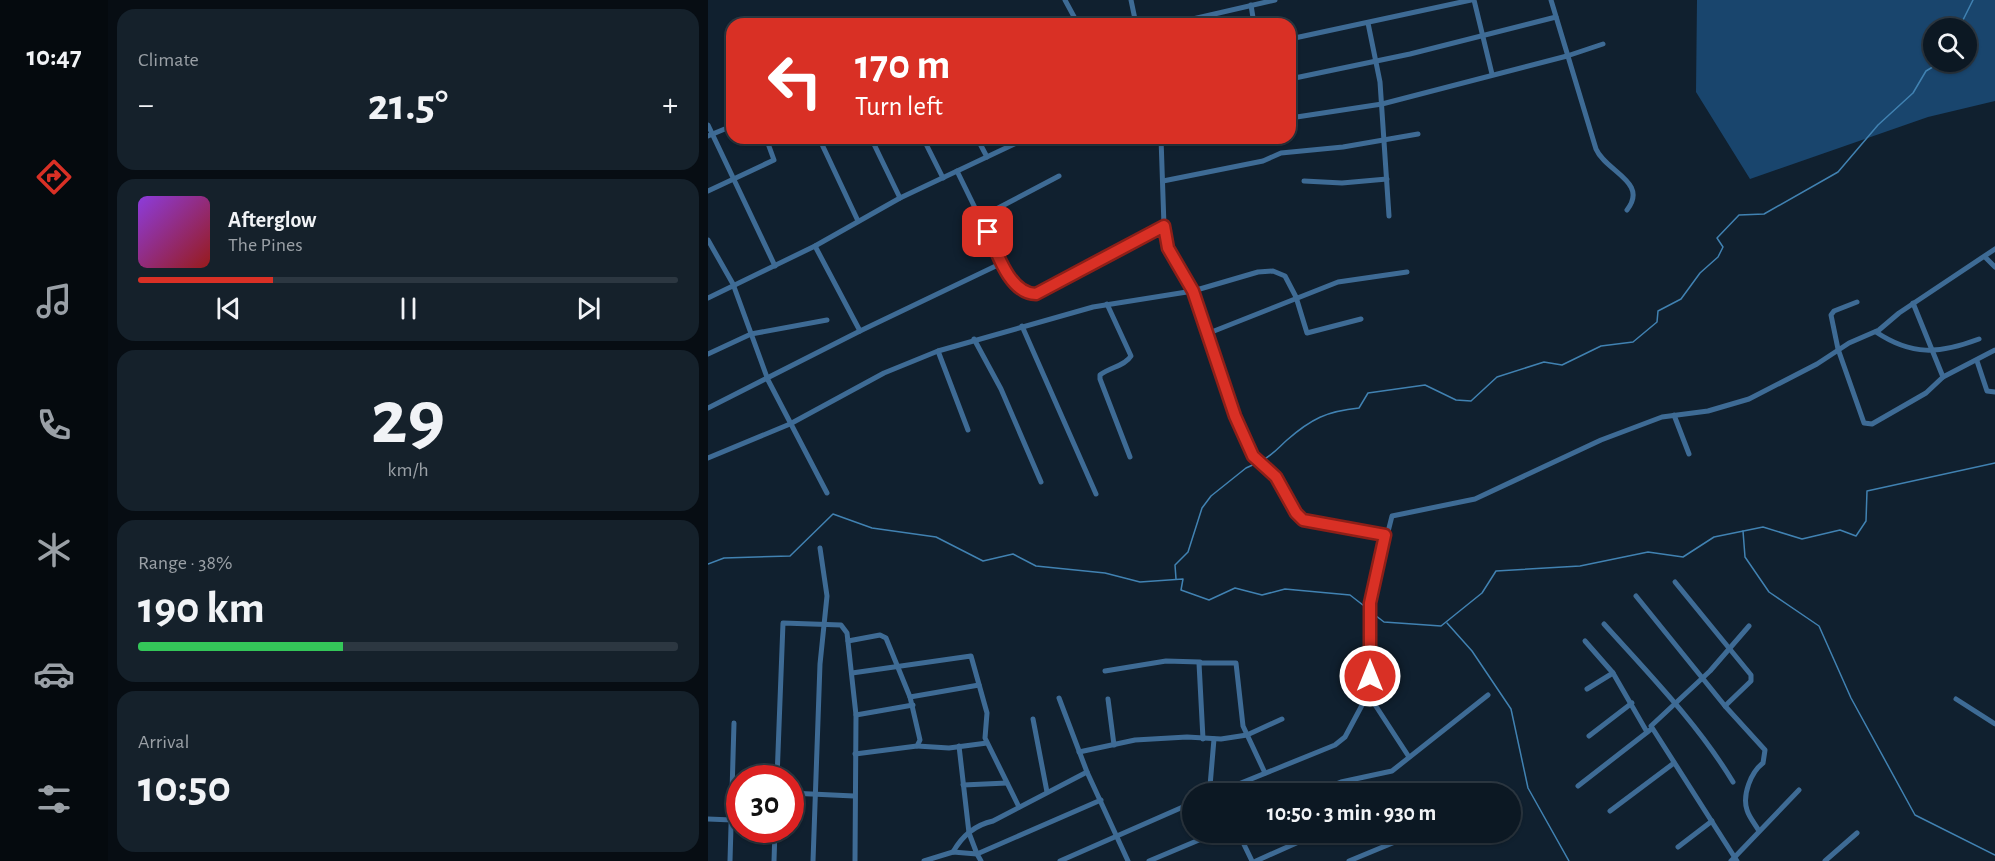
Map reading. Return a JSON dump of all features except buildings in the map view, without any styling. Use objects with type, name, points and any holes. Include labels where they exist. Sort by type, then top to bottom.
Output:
[{"type":"street","points":[[1065,0],[1075,18]]},
{"type":"street","points":[[1131,0],[1135,18]]},
{"type":"street","points":[[1196,18],[1275,0]]},
{"type":"street","points":[[1296,38],[1472,0],[1492,74]]},
{"type":"street","points":[[1551,0],[1599,155],[1633,189],[1634,201],[1627,210]]},
{"type":"street","points":[[1251,5],[1253,18]]},
{"type":"street","points":[[1296,78],[1376,61],[1556,17]]},
{"type":"street","points":[[1368,23],[1382,104],[1389,216]]},
{"type":"street","points":[[1296,117],[1382,104],[1567,56],[1603,44]]},
{"type":"street","points":[[708,126],[710,135],[775,266]]},
{"type":"street","points":[[710,135],[726,128]]},
{"type":"street","points":[[1163,181],[1253,163],[1281,153],[1418,134]]},
{"type":"street","points":[[708,191],[774,160],[768,144]]},
{"type":"street","points":[[822,144],[858,221]]},
{"type":"street","points":[[874,144],[900,198]]},
{"type":"street","points":[[926,144],[943,178]]},
{"type":"street","points":[[980,144],[987,157]]},
{"type":"street","points":[[708,298],[815,246],[900,198],[1015,144]]},
{"type":"street","points":[[1161,144],[1164,226],[1168,248],[1193,291],[1235,416],[1253,456],[1276,477],[1303,520],[1385,535]]},
{"type":"street","points":[[957,171],[1002,263],[1024,293],[1036,294],[1164,226]]},
{"type":"street","points":[[981,217],[1059,176]]},
{"type":"street","points":[[1304,181],[1342,183],[1387,179]]},
{"type":"street","points":[[709,243],[733,284],[768,380],[826,493]]},
{"type":"street","points":[[815,246],[860,331]]},
{"type":"street","points":[[1240,783],[1341,741],[1368,694],[1370,603],[1385,535],[1390,520],[1395,515],[1475,500],[1601,440],[1674,415],[1708,411],[1749,399],[1817,363],[1838,349],[1876,332],[1913,303],[1995,249]]},
{"type":"street","points":[[1985,257],[1995,267]]},
{"type":"street","points":[[708,408],[768,380],[860,331],[1002,263]]},
{"type":"street","points":[[708,458],[790,424],[884,373],[938,351],[974,339],[1107,304],[1193,291],[1266,271],[1285,276],[1296,297],[1307,333],[1361,319]]},
{"type":"street","points":[[1209,333],[1296,297],[1345,280],[1407,272]]},
{"type":"street","points":[[1857,303],[1832,313],[1838,349],[1864,423],[1868,425],[1926,393],[1943,377],[1995,350]]},
{"type":"street","points":[[1913,303],[1943,377]]},
{"type":"street","points":[[1107,304],[1131,356],[1128,362],[1106,370],[1100,375],[1100,379],[1130,458]]},
{"type":"street","points":[[708,354],[751,334],[827,320]]},
{"type":"street","points":[[1022,326],[1096,494]]},
{"type":"street","points":[[1876,332],[1901,347],[1930,349],[1950,349],[1979,339]]},
{"type":"street","points":[[974,339],[1001,390],[1041,482]]},
{"type":"street","points":[[938,351],[968,430]]},
{"type":"street","points":[[1977,361],[1987,391],[1995,392]]},
{"type":"street","points":[[1674,415],[1689,454]]},
{"type":"street","points":[[813,861],[823,623],[827,596],[820,548]]},
{"type":"street","points":[[1675,582],[1731,648],[1752,679],[1725,706]]},
{"type":"street","points":[[1636,596],[1725,706],[1765,750],[1763,763],[1753,770],[1746,800],[1747,811],[1759,831]]},
{"type":"street","points":[[778,765],[783,623],[823,623],[844,627],[849,641],[856,715],[855,861]]},
{"type":"street","points":[[1604,624],[1676,705],[1719,758],[1733,782]]},
{"type":"street","points":[[1578,786],[1649,731],[1653,723],[1676,705],[1749,626]]},
{"type":"street","points":[[849,641],[884,636],[913,705],[920,740],[917,746]]},
{"type":"street","points":[[1585,641],[1613,673],[1649,731],[1674,763],[1712,821],[1734,860],[1799,790]]},
{"type":"street","points":[[852,673],[967,655],[973,658],[987,713],[987,743],[1019,807]]},
{"type":"street","points":[[1105,671],[1166,661],[1236,663],[1239,700],[1246,735],[1265,772]]},
{"type":"street","points":[[1200,662],[1198,665],[1203,739]]},
{"type":"street","points":[[1587,689],[1613,673]]},
{"type":"street","points":[[910,698],[980,685]]},
{"type":"street","points":[[1368,694],[1409,757]]},
{"type":"street","points":[[1338,783],[1384,774],[1488,695]]},
{"type":"street","points":[[1059,698],[1087,772],[1128,861]]},
{"type":"street","points":[[1108,699],[1114,745]]},
{"type":"street","points":[[1956,699],[1995,724]]},
{"type":"street","points":[[1589,736],[1632,703]]},
{"type":"street","points":[[856,715],[913,705]]},
{"type":"street","points":[[1033,719],[1047,792]]},
{"type":"street","points":[[1079,752],[1148,739],[1187,737],[1214,739],[1246,735],[1282,719]]},
{"type":"street","points":[[734,723],[732,742],[734,765]]},
{"type":"street","points":[[1210,783],[1214,739]]},
{"type":"street","points":[[855,754],[917,746],[987,743]]},
{"type":"street","points":[[959,746],[969,833],[981,861]]},
{"type":"street","points":[[1610,811],[1674,763]]},
{"type":"street","points":[[953,852],[969,833],[1087,772]]},
{"type":"street","points":[[963,785],[1007,783]]},
{"type":"street","points":[[804,794],[854,796]]},
{"type":"street","points":[[924,861],[953,852],[977,854],[1101,800]]},
{"type":"street","points":[[1060,861],[1182,807]]},
{"type":"street","points":[[708,819],[726,820]]},
{"type":"street","points":[[1677,847],[1712,821]]},
{"type":"street","points":[[1825,861],[1857,833]]},
{"type":"street","points":[[730,861],[731,843]]},
{"type":"street","points":[[774,861],[775,843]]},
{"type":"street","points":[[1149,861],[1192,843]]},
{"type":"street","points":[[1243,843],[1252,861]]},
{"type":"street","points":[[1256,861],[1296,843]]},
{"type":"street","points":[[1349,861],[1392,843]]},
{"type":"shaded area","points":[[1697,0],[1995,0],[1995,101],[1928,117],[1750,179],[1696,92]]},
{"type":"waterway","points":[[1964,18],[1973,0]]},
{"type":"waterway","points":[[1261,461],[1312,421],[1338,411],[1359,408],[1368,393],[1425,385],[1456,400],[1471,401],[1497,377],[1544,362],[1562,365],[1601,346],[1633,342],[1657,322],[1658,311],[1681,299],[1700,273],[1718,257],[1723,247],[1717,238],[1739,215],[1764,214],[1838,172],[1878,125],[1913,93],[1925,72]]},
{"type":"waterway","points":[[1176,579],[1175,565],[1188,552],[1202,508],[1211,496],[1246,468],[1257,463]]},
{"type":"waterway","points":[[1371,612],[1384,622],[1441,626],[1482,593],[1496,571],[1580,566],[1648,552],[1683,557],[1714,537],[1763,527],[1802,539],[1840,530],[1856,536],[1866,521],[1867,491],[1995,463]]},
{"type":"waterway","points":[[708,564],[724,558],[790,556],[833,514],[872,528],[936,537],[983,561],[1013,554],[1036,566],[1105,573],[1140,582],[1183,579],[1181,590],[1209,600],[1235,588],[1262,595],[1285,589],[1350,595],[1368,609]]},
{"type":"waterway","points":[[1743,531],[1745,557],[1769,592],[1819,626],[1851,698],[1915,815],[1995,855]]},
{"type":"waterway","points":[[1447,623],[1472,651],[1511,709],[1528,788],[1569,861]]},
{"type":"route","points":[[988,232],[1002,263],[1018,288],[1024,293],[1036,294],[1164,226],[1168,248],[1193,291],[1235,416],[1253,456],[1282,484],[1296,513],[1303,520],[1385,535],[1370,603],[1370,676]]}]
